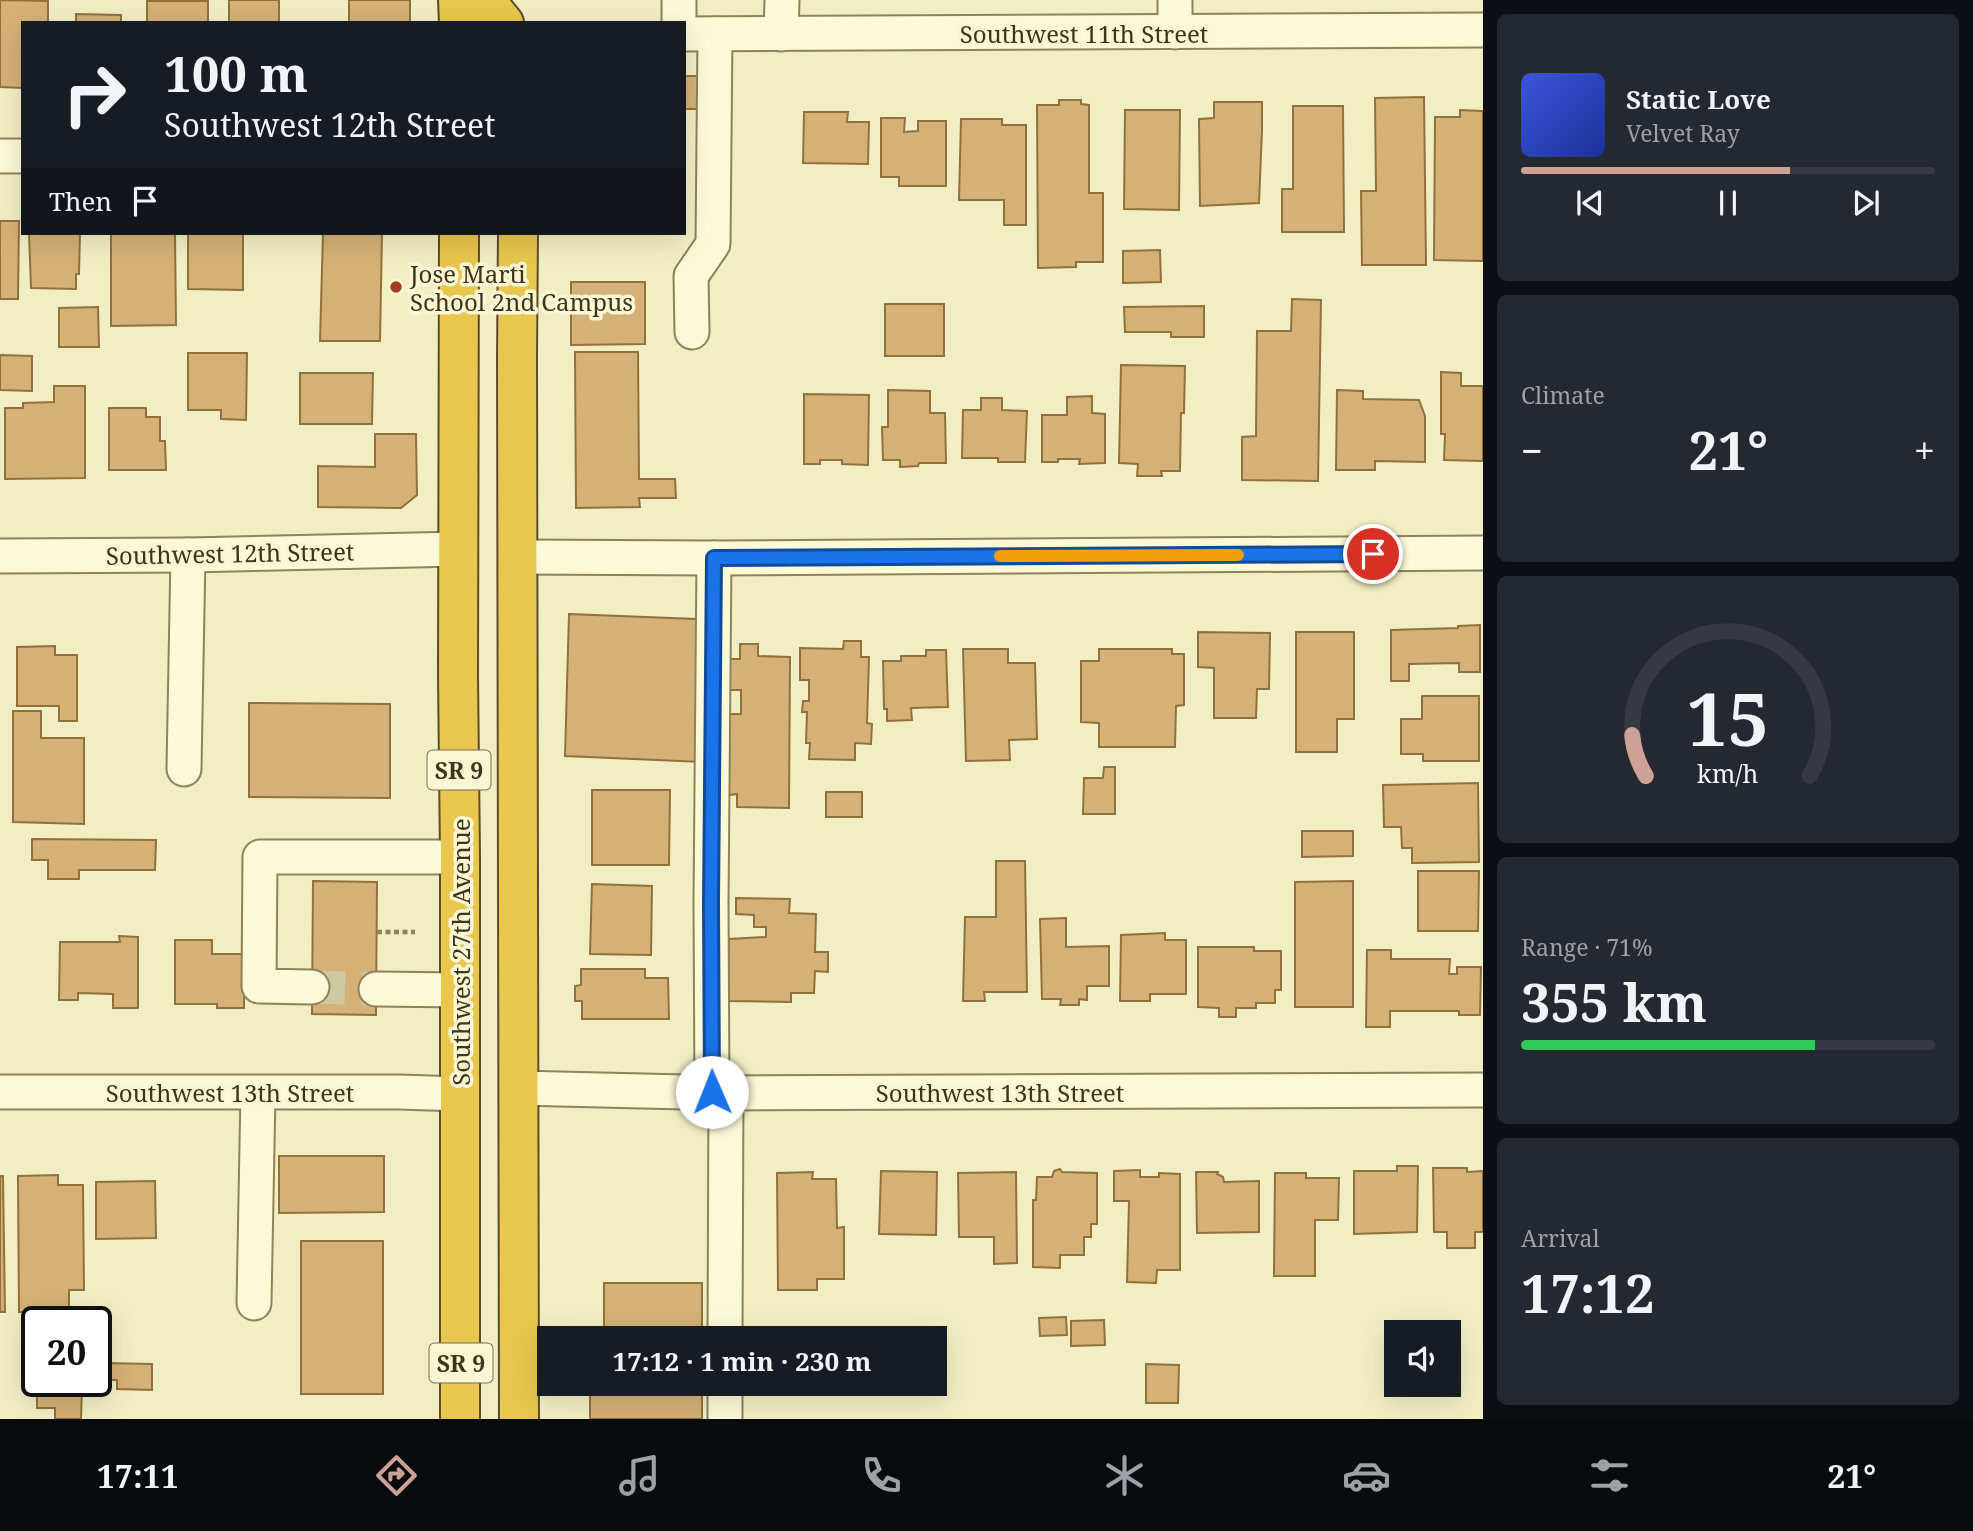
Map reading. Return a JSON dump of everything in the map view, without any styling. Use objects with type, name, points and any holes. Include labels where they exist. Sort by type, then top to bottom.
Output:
[{"type":"highway","points":[[458,0],[459,21]]},
{"type":"highway","points":[[485,0],[502,21]]},
{"type":"highway","points":[[517,0],[517,21]]},
{"type":"highway","name":"Southwest 27th Avenue","points":[[459,235],[460,1419]]},
{"type":"highway","name":"SR 9","points":[[518,235],[519,1419]]},
{"type":"street","points":[[679,0],[679,21]]},
{"type":"street","points":[[781,34],[782,0]]},
{"type":"street","name":"Southwest 11th Street","points":[[700,34],[781,34],[1175,16],[1483,30]]},
{"type":"street","points":[[692,332],[691,276],[713,244],[699,165],[700,34]]},
{"type":"street","points":[[0,156],[21,156]]},
{"type":"street","name":"Southwest 12th Street","points":[[0,556],[460,550]]},
{"type":"street","points":[[517,557],[1483,553]]},
{"type":"street","points":[[184,769],[188,555]]},
{"type":"street","points":[[714,558],[711,903],[725,1326]]},
{"type":"street","points":[[312,987],[258,986],[260,858],[460,857]]},
{"type":"street","points":[[376,989],[460,990]]},
{"type":"street","name":"Southwest 13th Street","points":[[518,1088],[719,1092],[1483,1090]]},
{"type":"street","name":"Southwest 13th Street","points":[[0,1092],[460,1094]]},
{"type":"street","points":[[254,1303],[258,1093]]},
{"type":"street","points":[[725,1396],[725,1419]]},
{"type":"path","points":[[376,932],[415,932]]},
{"type":"building","points":[[0,0],[48,1],[48,21],[21,21],[21,88],[0,87]]},
{"type":"building","points":[[229,0],[279,0],[279,21],[229,21]]},
{"type":"building","points":[[349,0],[410,0],[410,21],[349,21]]},
{"type":"building","points":[[147,1],[208,1],[208,21],[147,21]]},
{"type":"building","points":[[76,14],[121,15],[121,21],[76,21]]},
{"type":"building","points":[[686,76],[700,76],[701,109],[686,109]]},
{"type":"building","points":[[1424,97],[1426,265],[1362,265],[1361,191],[1376,191],[1375,98]]},
{"type":"building","points":[[1059,100],[1081,100],[1081,104],[1089,105],[1089,193],[1103,193],[1103,262],[1076,262],[1076,267],[1038,268],[1037,105],[1059,105]]},
{"type":"building","points":[[1214,102],[1262,102],[1259,203],[1200,206],[1199,119],[1214,118]]},
{"type":"building","points":[[1293,106],[1343,106],[1344,232],[1282,232],[1282,189],[1293,189]]},
{"type":"building","points":[[1125,110],[1180,110],[1179,210],[1124,209]]},
{"type":"building","points":[[1460,110],[1483,111],[1483,261],[1434,260],[1435,117],[1460,117]]},
{"type":"building","points":[[804,112],[848,112],[847,122],[869,122],[868,164],[803,163]]},
{"type":"building","points":[[881,118],[905,118],[904,132],[918,131],[918,121],[946,121],[946,186],[899,186],[899,177],[881,177]]},
{"type":"building","points":[[961,119],[1002,119],[1002,125],[1026,125],[1026,225],[1004,225],[1004,200],[959,200]]},
{"type":"building","points":[[0,221],[19,221],[18,299],[0,299]]},
{"type":"building","points":[[29,235],[80,235],[76,289],[31,288]]},
{"type":"building","points":[[111,235],[175,235],[176,325],[111,326]]},
{"type":"building","points":[[188,235],[243,235],[243,290],[188,289]]},
{"type":"building","points":[[323,235],[382,235],[380,341],[320,341]]},
{"type":"building","points":[[1160,250],[1161,282],[1123,283],[1123,251]]},
{"type":"building","points":[[571,282],[645,282],[645,344],[571,345]]},
{"type":"building","points":[[1292,299],[1321,300],[1318,481],[1242,480],[1242,437],[1256,436],[1257,331],[1291,331]]},
{"type":"building","points":[[885,304],[944,304],[944,356],[885,356]]},
{"type":"building","points":[[1204,306],[1204,337],[1171,337],[1171,332],[1125,332],[1124,307]]},
{"type":"building","points":[[98,307],[99,347],[59,347],[59,308]]},
{"type":"building","points":[[575,352],[638,352],[639,479],[675,479],[676,498],[639,498],[640,507],[576,508]]},
{"type":"building","points":[[188,353],[247,353],[246,420],[221,419],[221,410],[188,410]]},
{"type":"building","points":[[0,355],[32,356],[32,391],[0,390]]},
{"type":"building","points":[[1121,365],[1185,366],[1180,471],[1161,471],[1162,476],[1137,476],[1138,464],[1119,463]]},
{"type":"building","points":[[1441,372],[1461,373],[1461,386],[1483,386],[1483,461],[1444,460],[1445,434],[1441,434]]},
{"type":"building","points":[[300,373],[373,373],[372,424],[300,424]]},
{"type":"building","points":[[54,386],[85,386],[85,478],[5,479],[5,408],[23,408],[23,403],[54,402]]},
{"type":"building","points":[[888,390],[930,391],[930,413],[945,413],[946,463],[919,463],[918,466],[900,467],[900,460],[883,460],[882,427],[888,427]]},
{"type":"building","points":[[1337,390],[1363,391],[1363,399],[1419,400],[1425,416],[1425,462],[1375,461],[1375,470],[1336,470]]},
{"type":"building","points":[[804,394],[869,395],[868,465],[842,464],[842,460],[820,460],[820,464],[804,464]]},
{"type":"building","points":[[1092,396],[1092,413],[1105,414],[1105,463],[1079,464],[1080,459],[1042,462],[1042,415],[1067,415],[1067,397]]},
{"type":"building","points":[[981,398],[1002,398],[1002,410],[1027,411],[1025,462],[998,462],[998,458],[962,458],[963,410],[981,410]]},
{"type":"building","points":[[109,408],[146,408],[146,417],[160,417],[160,441],[165,441],[166,470],[109,470]]},
{"type":"building","points":[[375,434],[416,434],[417,495],[401,508],[318,507],[318,466],[375,467]]},
{"type":"building","points":[[569,614],[696,619],[702,762],[565,756]]},
{"type":"building","points":[[1480,625],[1480,672],[1459,672],[1459,663],[1409,664],[1409,681],[1391,681],[1391,630]]},
{"type":"building","points":[[1198,632],[1270,633],[1269,689],[1257,689],[1256,718],[1214,718],[1214,668],[1198,667]]},
{"type":"building","points":[[1296,632],[1354,632],[1354,719],[1337,719],[1337,752],[1296,752]]},
{"type":"building","points":[[844,641],[861,641],[861,657],[869,657],[867,723],[872,724],[871,744],[855,743],[855,760],[809,759],[810,743],[806,743],[807,712],[802,712],[803,701],[809,701],[809,680],[800,680],[800,648],[843,649]]},
{"type":"building","points":[[740,644],[758,644],[758,656],[790,657],[789,808],[737,807],[737,794],[729,795],[730,714],[741,714],[741,690],[726,690],[726,659],[740,659]]},
{"type":"building","points":[[55,646],[55,655],[77,655],[77,721],[59,721],[59,706],[17,706],[17,647]]},
{"type":"building","points":[[963,649],[1008,649],[1008,663],[1035,663],[1037,739],[1009,740],[1010,760],[966,761]]},
{"type":"building","points":[[1099,649],[1172,649],[1172,654],[1184,654],[1184,705],[1176,706],[1175,747],[1099,747],[1099,723],[1081,722],[1081,661],[1099,661]]},
{"type":"building","points":[[926,650],[946,650],[948,707],[911,708],[912,720],[887,721],[887,709],[884,709],[883,661],[901,661],[901,656],[926,656]]},
{"type":"building","points":[[1422,696],[1479,696],[1479,761],[1423,761],[1423,754],[1401,754],[1401,719],[1422,719]]},
{"type":"building","points":[[249,703],[390,704],[390,798],[249,797]]},
{"type":"building","points":[[13,711],[41,711],[41,738],[84,738],[84,824],[13,822]]},
{"type":"building","points":[[1104,767],[1115,767],[1115,814],[1083,814],[1084,778],[1103,778]]},
{"type":"building","points":[[1478,783],[1479,862],[1412,863],[1412,848],[1402,848],[1401,827],[1384,827],[1383,785]]},
{"type":"building","points":[[592,790],[670,790],[669,865],[592,865]]},
{"type":"building","points":[[826,792],[862,792],[862,817],[826,817]]},
{"type":"building","points":[[1302,831],[1353,831],[1353,856],[1302,857]]},
{"type":"building","points":[[32,839],[156,840],[155,870],[79,870],[79,879],[48,879],[48,860],[32,860]]},
{"type":"building","points":[[996,861],[1025,861],[1027,992],[984,992],[985,1001],[963,1001],[965,917],[996,917]]},
{"type":"building","points":[[1418,871],[1479,871],[1478,931],[1418,931]]},
{"type":"building","points":[[313,881],[377,882],[376,1015],[312,1014]]},
{"type":"building","points":[[1353,881],[1353,1007],[1295,1007],[1295,882]]},
{"type":"building","points":[[592,884],[652,886],[651,955],[590,954]]},
{"type":"building","points":[[736,898],[790,899],[789,913],[816,914],[815,952],[828,952],[828,972],[815,971],[814,993],[791,993],[791,1002],[727,1001],[729,939],[766,937],[766,927],[754,927],[754,915],[736,914]]},
{"type":"building","points":[[1066,918],[1066,947],[1109,946],[1109,986],[1087,986],[1087,1000],[1079,999],[1079,1005],[1060,1005],[1061,999],[1042,999],[1040,919]]},
{"type":"building","points":[[1165,933],[1165,940],[1186,940],[1186,994],[1150,994],[1150,1001],[1120,1001],[1121,935]]},
{"type":"building","points":[[119,936],[138,937],[138,1008],[113,1008],[113,994],[78,993],[78,1000],[59,1000],[60,942],[120,942]]},
{"type":"building","points":[[175,940],[212,940],[212,954],[245,954],[244,1008],[217,1008],[217,1004],[175,1004]]},
{"type":"building","points":[[1198,947],[1254,947],[1254,951],[1281,951],[1281,990],[1275,990],[1275,1003],[1256,1003],[1256,1008],[1236,1008],[1236,1017],[1219,1017],[1219,1008],[1198,1007]]},
{"type":"building","points":[[1367,950],[1391,950],[1391,959],[1450,959],[1449,974],[1457,974],[1457,967],[1481,967],[1480,1015],[1459,1015],[1459,1011],[1390,1011],[1390,1027],[1366,1027]]},
{"type":"building","points":[[581,969],[645,969],[645,978],[668,978],[669,1019],[582,1019],[582,1001],[575,1001],[575,986],[581,985]]},
{"type":"building","points":[[279,1156],[384,1156],[384,1212],[279,1213]]},
{"type":"building","points":[[1397,1166],[1418,1166],[1417,1232],[1354,1234],[1354,1171],[1397,1171]]},
{"type":"building","points":[[1433,1168],[1483,1171],[1483,1232],[1475,1232],[1475,1248],[1447,1248],[1447,1232],[1434,1232]]},
{"type":"building","points":[[1060,1169],[1062,1172],[1097,1173],[1097,1224],[1091,1224],[1091,1237],[1084,1237],[1084,1255],[1060,1255],[1060,1268],[1033,1267],[1033,1200],[1036,1200],[1037,1177],[1052,1177],[1054,1171]]},
{"type":"building","points":[[1140,1170],[1140,1177],[1159,1177],[1159,1173],[1180,1174],[1180,1270],[1157,1270],[1156,1283],[1127,1282],[1129,1201],[1114,1201],[1114,1171]]},
{"type":"building","points":[[881,1171],[937,1172],[936,1235],[879,1234]]},
{"type":"building","points":[[813,1172],[812,1179],[836,1179],[837,1228],[844,1227],[844,1279],[817,1279],[817,1290],[778,1290],[777,1173]]},
{"type":"building","points":[[1016,1172],[1017,1263],[994,1264],[994,1237],[959,1237],[958,1173]]},
{"type":"building","points":[[1196,1172],[1218,1172],[1224,1182],[1259,1181],[1259,1232],[1197,1233]]},
{"type":"building","points":[[1275,1173],[1306,1173],[1306,1178],[1339,1178],[1338,1220],[1315,1220],[1315,1276],[1274,1276]]},
{"type":"building","points":[[58,1175],[58,1185],[83,1185],[84,1290],[69,1290],[69,1306],[21,1306],[19,1312],[18,1176]]},
{"type":"building","points":[[0,1176],[3,1176],[5,1312],[0,1312]]},
{"type":"building","points":[[155,1181],[156,1238],[96,1239],[96,1182]]},
{"type":"building","points":[[301,1241],[383,1241],[383,1394],[301,1394]]},
{"type":"building","points":[[604,1283],[702,1283],[702,1326],[604,1326]]},
{"type":"building","points":[[1066,1317],[1067,1335],[1040,1336],[1039,1318]]},
{"type":"building","points":[[1104,1320],[1105,1345],[1071,1346],[1071,1321]]},
{"type":"building","points":[[112,1363],[152,1364],[152,1390],[117,1389],[117,1380],[112,1380]]},
{"type":"building","points":[[1146,1364],[1179,1365],[1178,1403],[1146,1403]]},
{"type":"building","points":[[590,1396],[702,1396],[702,1419],[590,1419]]},
{"type":"building","points":[[37,1397],[82,1397],[81,1419],[55,1419],[55,1408],[37,1408]]},
{"type":"tunnel","points":[[312,987],[376,989]]},
{"type":"slow traffic","points":[[1000,556],[1238,555]]},
{"type":"place","name":"Jose Marti School 2nd Campus","points":[[396,287]]},
{"type":"route","points":[[712,1092],[714,558],[1373,554]]}]
